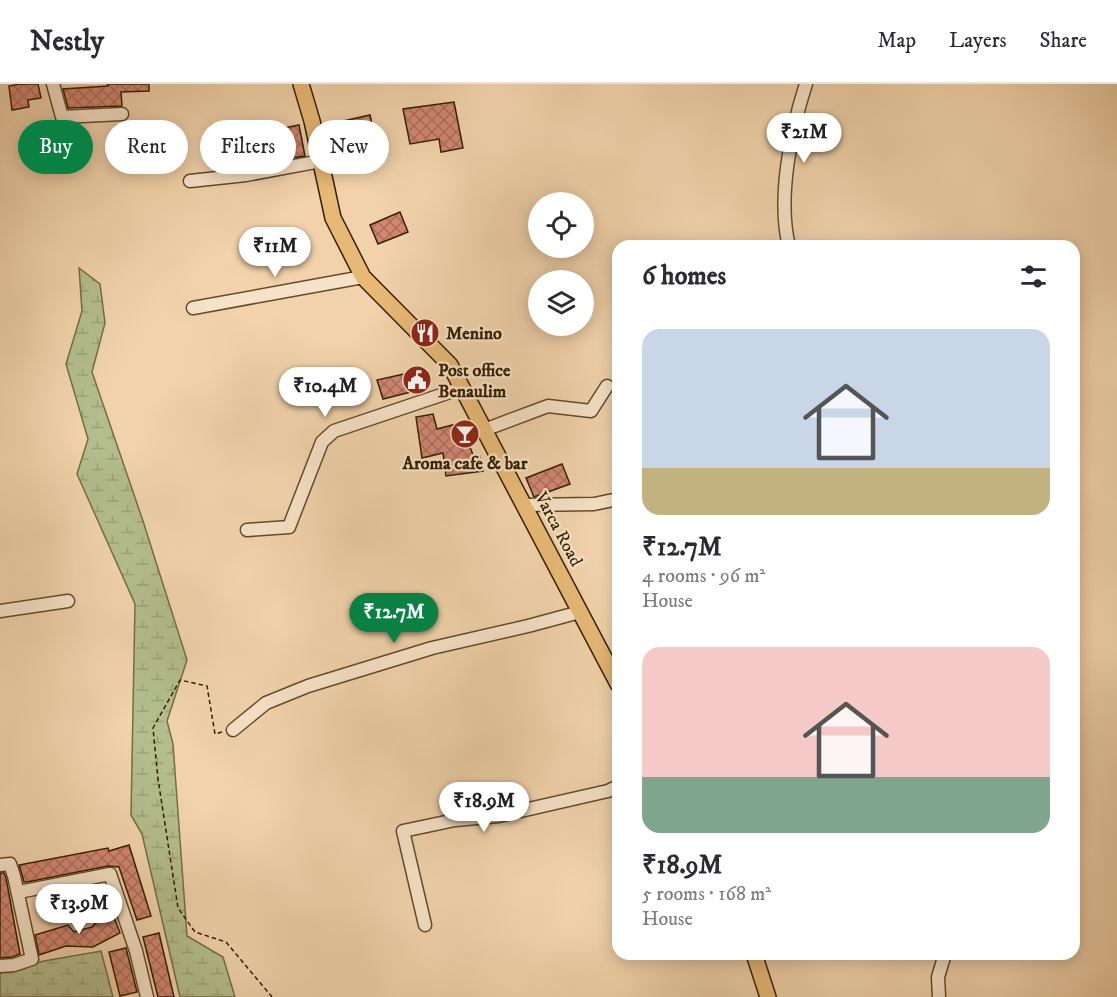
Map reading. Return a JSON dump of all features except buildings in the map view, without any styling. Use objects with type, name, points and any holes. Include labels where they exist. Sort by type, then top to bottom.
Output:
[{"type":"main road","name":"Varca Road","points":[[300,84],[312,120]]},
{"type":"main road","name":"Varca Road","points":[[324,174],[333,218],[363,277],[450,365],[612,673]]},
{"type":"main road","points":[[757,960],[768,997]]},
{"type":"street","points":[[53,84],[62,117],[122,114]]},
{"type":"street","points":[[787,240],[784,206],[795,118],[806,84]]},
{"type":"street","points":[[190,181],[246,175],[308,163]]},
{"type":"street","points":[[193,308],[363,277]]},
{"type":"street","points":[[484,430],[548,406],[591,411],[607,386]]},
{"type":"street","points":[[247,530],[289,527],[322,441],[334,431],[462,388]]},
{"type":"street","points":[[524,505],[594,504],[612,500]]},
{"type":"street","points":[[0,611],[68,601]]},
{"type":"street","points":[[233,730],[266,703],[308,686],[432,648],[580,612]]},
{"type":"street","points":[[425,925],[403,831],[455,820],[498,816],[612,789]]},
{"type":"street","points":[[0,865],[10,864],[32,959],[14,965],[0,966]]},
{"type":"street","points":[[18,892],[110,874],[136,951],[147,997]]},
{"type":"street","points":[[939,997],[938,977],[943,960]]},
{"type":"path","points":[[233,730],[215,734],[207,686],[180,680],[153,728],[158,779],[178,908],[195,932],[226,942],[272,997]]},
{"type":"green space","points":[[79,268],[100,284],[105,323],[92,372],[187,660],[167,721],[173,744],[187,936],[223,957],[235,997],[180,997],[142,834],[131,815],[135,604],[77,474],[88,439],[66,364],[82,311]]},
{"type":"green space","points":[[101,951],[113,997],[0,997],[0,973],[44,961]]},
{"type":"water","points":[[71,898],[78,913],[75,915],[70,911],[49,914],[46,903]]},
{"type":"place","name":"Menino","points":[[425,333]]},
{"type":"place","name":"Post office Benaulim","points":[[417,380]]},
{"type":"place","name":"Aroma cafe & bar","points":[[465,434]]}]
